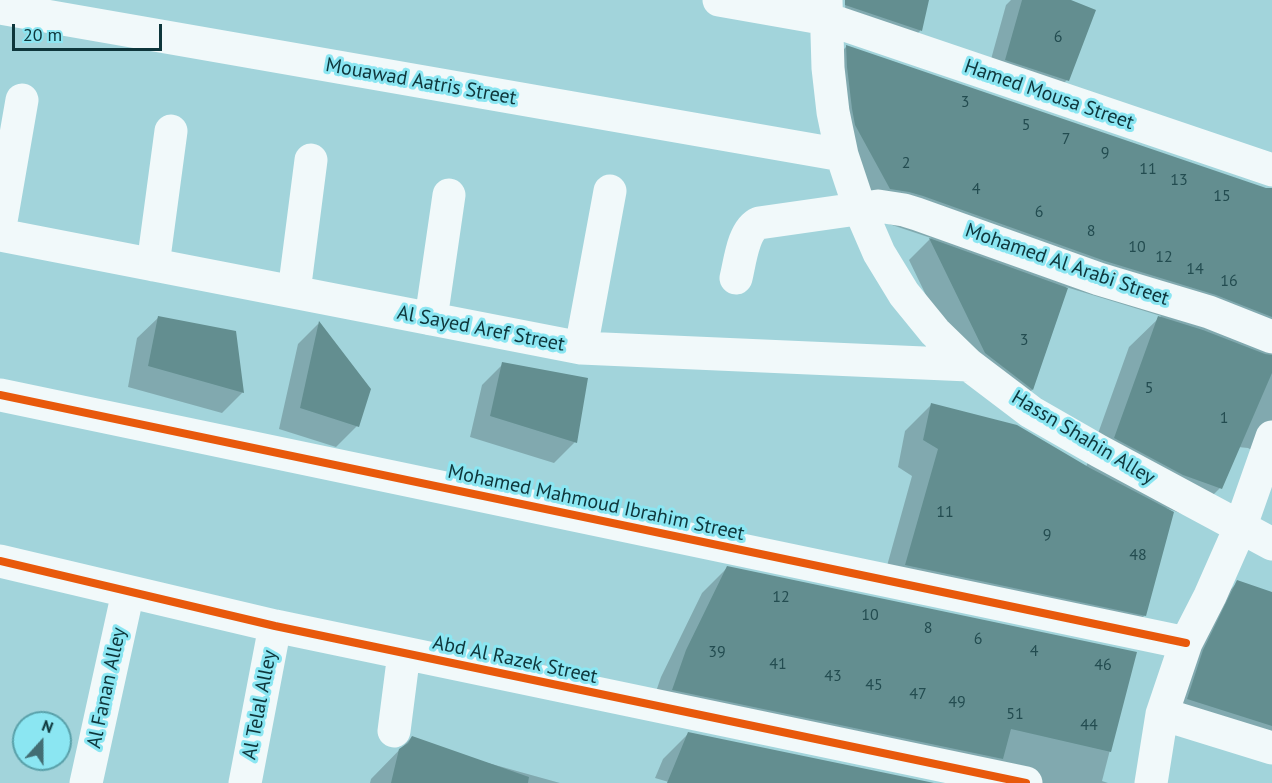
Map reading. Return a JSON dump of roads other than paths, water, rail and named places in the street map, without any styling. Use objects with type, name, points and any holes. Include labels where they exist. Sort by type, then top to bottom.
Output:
[{"type":"street","name":"Hamed Mousa Street","points":[[719,0],[826,9],[1272,170]]},
{"type":"street","name":"Mouawad Aatris Street","points":[[0,8],[842,155]]},
{"type":"street","name":"Hassn Shahin Alley","points":[[826,9],[828,68],[832,101],[842,155],[860,209],[879,253],[904,294],[935,332],[969,365],[1031,412],[1272,544]]},
{"type":"street","points":[[0,227],[22,100]]},
{"type":"street","points":[[153,265],[171,131]]},
{"type":"street","points":[[294,292],[311,160]]},
{"type":"street","points":[[581,348],[610,191]]},
{"type":"street","points":[[431,319],[449,195]]},
{"type":"street","name":"Mohamed Al Arabi Street","points":[[736,278],[747,236],[754,225],[878,206],[904,210],[1100,279],[1209,312],[1272,337]]},
{"type":"street","name":"Al Sayed Aref Street","points":[[0,235],[581,348],[969,365]]},
{"type":"street","name":"Mohamed Mahmoud Ibrahim Street","points":[[0,395],[1186,643]]},
{"type":"street","points":[[1151,783],[1162,714],[1186,643],[1240,528],[1272,437]]},
{"type":"street","name":"Abd Al Razek Street","points":[[0,561],[275,626],[1026,783]]},
{"type":"street","name":"Al Fanan Alley","points":[[86,783],[128,592]]},
{"type":"street","name":"Al Telal Alley","points":[[245,783],[275,626]]},
{"type":"street","points":[[394,731],[404,653]]},
{"type":"street","points":[[1162,714],[1272,748]]}]
